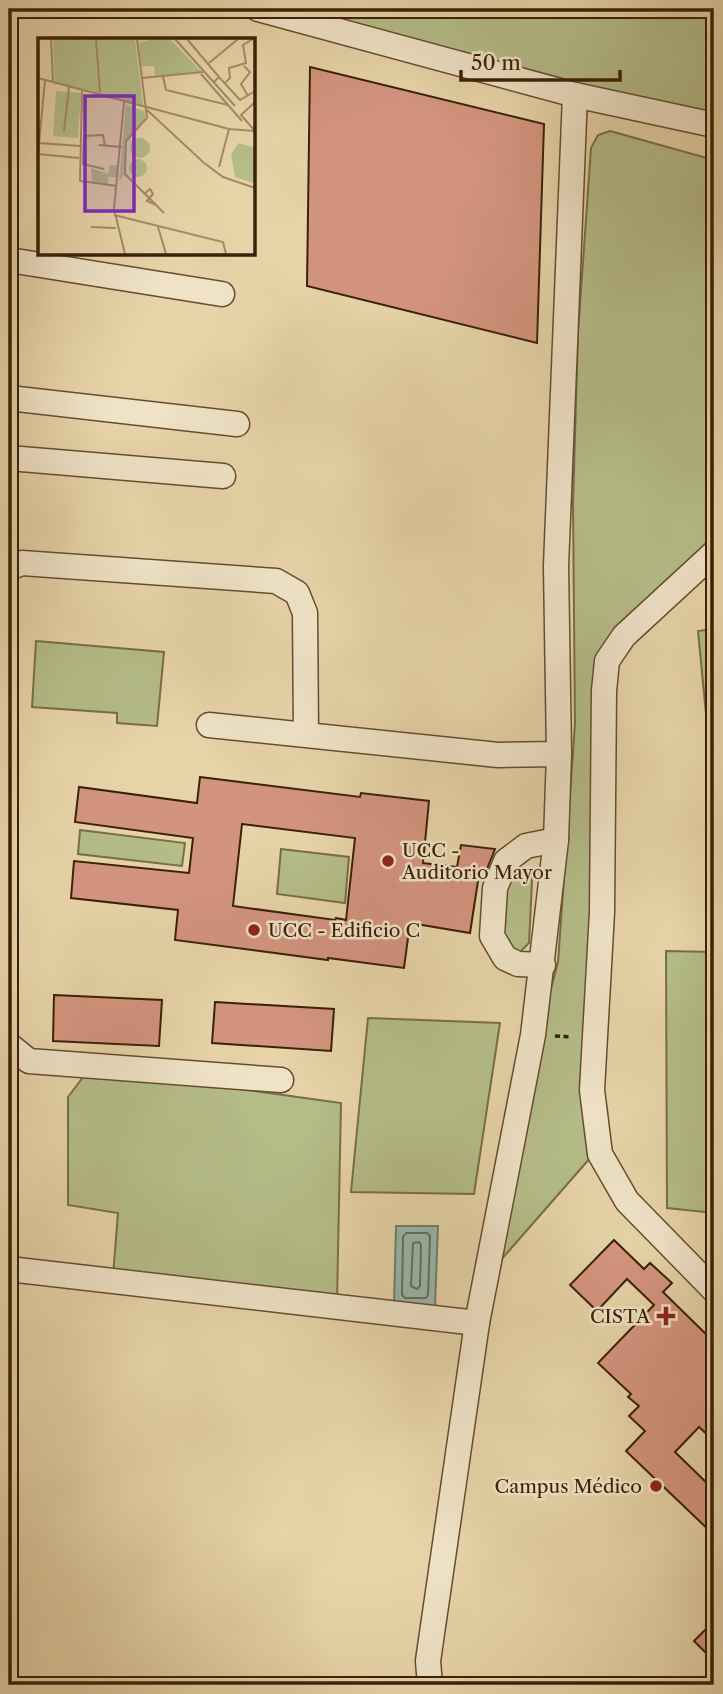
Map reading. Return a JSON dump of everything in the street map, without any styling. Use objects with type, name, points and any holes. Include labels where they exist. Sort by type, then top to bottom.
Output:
[{"type":"street","points":[[258,9],[575,95],[714,124]]},
{"type":"street","points":[[430,1685],[428,1661],[477,1323],[534,1035],[556,841],[559,754],[556,566],[575,95]]},
{"type":"street","points":[[9,260],[222,294]]},
{"type":"street","points":[[9,398],[237,424]]},
{"type":"street","points":[[9,458],[223,476]]},
{"type":"street","points":[[714,554],[624,636],[607,661],[604,691],[602,912],[592,1090],[600,1154],[627,1201],[714,1290]]},
{"type":"street","points":[[9,568],[22,563],[276,581],[297,593],[305,613],[306,734]]},
{"type":"street","points":[[209,725],[498,755],[559,754]]},
{"type":"street","points":[[543,965],[518,964],[505,958],[498,947],[492,936],[495,888],[506,861],[516,853],[526,846],[556,841]]},
{"type":"street","points":[[9,1045],[29,1061],[281,1080]]},
{"type":"street","points":[[9,1269],[477,1323]]},
{"type":"path","points":[[534,1035],[595,1038]]},
{"type":"green space","points":[[300,9],[714,9],[714,123]]},
{"type":"green space","points":[[610,131],[714,160],[714,542],[612,632],[592,685],[591,1157],[500,1261],[532,1061],[558,962],[575,724],[573,504],[578,333],[591,148],[598,135]]},
{"type":"green space","points":[[714,629],[714,797],[698,631]]},
{"type":"green space","points":[[36,641],[164,652],[157,726],[117,723],[117,713],[32,707]]},
{"type":"green space","points":[[80,830],[185,843],[182,866],[78,854]]},
{"type":"green space","points":[[281,849],[349,857],[345,903],[277,894]]},
{"type":"green space","points":[[521,868],[529,873],[532,881],[529,943],[520,952],[510,950],[501,941],[503,880],[510,870]]},
{"type":"green space","points":[[666,951],[714,952],[714,1213],[667,1208]]},
{"type":"green space","points":[[368,1018],[500,1023],[474,1194],[351,1192]]},
{"type":"green space","points":[[90,1068],[341,1103],[337,1303],[112,1289],[118,1213],[68,1205],[68,1097]]},
{"type":"water","points":[[396,1226],[438,1226],[435,1306],[394,1305]]},
{"type":"building","points":[[310,67],[544,124],[537,343],[307,286]]},
{"type":"building","points":[[200,777],[360,797],[361,793],[429,801],[423,863],[457,867],[461,845],[495,849],[487,869],[480,868],[470,933],[410,923],[404,968],[175,940],[178,910],[71,898],[74,861],[189,873],[193,838],[75,822],[79,787],[197,803]],"holes":[[[242,824],[355,838],[346,920],[233,906]]]},
{"type":"building","points":[[54,995],[162,1000],[159,1046],[53,1041]]},
{"type":"building","points":[[215,1002],[334,1009],[331,1051],[212,1043]]},
{"type":"building","points":[[614,1240],[644,1269],[650,1263],[672,1283],[663,1292],[714,1342],[714,1441],[699,1427],[675,1452],[714,1490],[714,1535],[626,1451],[645,1431],[629,1416],[639,1406],[628,1397],[631,1394],[598,1363],[654,1305],[627,1279],[597,1311],[570,1285]]},
{"type":"building","points":[[714,1621],[714,1661],[694,1641]]},
{"type":"place","name":"UCC - Auditorio Mayor","points":[[388,861]]},
{"type":"place","name":"UCC - Edificio C","points":[[254,930]]},
{"type":"place","name":"CISTA","points":[[666,1316]]},
{"type":"place","name":"Campus Médico","points":[[656,1486]]}]
